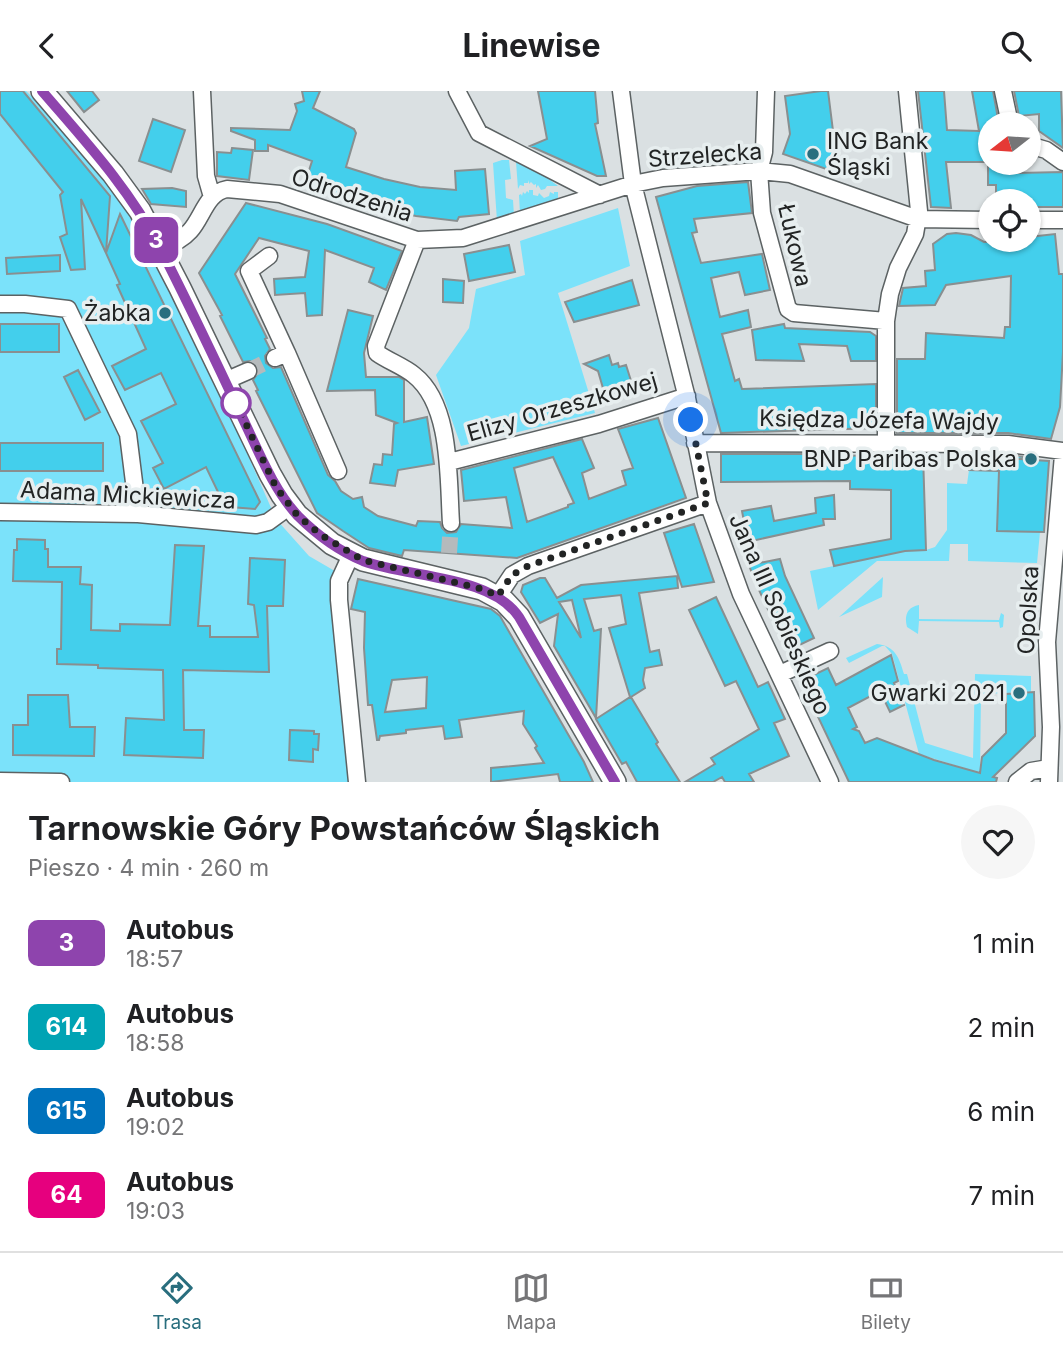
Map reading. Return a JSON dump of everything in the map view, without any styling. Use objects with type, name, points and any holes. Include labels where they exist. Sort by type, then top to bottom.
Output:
[{"type":"street","points":[[42,91],[121,184],[140,211],[270,474],[290,506],[321,535],[351,555],[377,565],[470,586],[498,596],[512,607],[615,782]]},
{"type":"street","points":[[161,249],[188,233],[212,197],[206,176],[202,91]]},
{"type":"street","points":[[457,91],[479,132],[600,195]]},
{"type":"street","name":"Jana III Sobieskiego","points":[[621,91],[633,184],[687,396],[708,503],[741,594],[830,782]]},
{"type":"street","name":"Łukowa","points":[[766,91],[764,152],[759,171],[762,213],[788,309],[794,313],[886,321]]},
{"type":"street","points":[[886,443],[886,321],[898,268],[915,234],[918,219],[907,91]]},
{"type":"street","points":[[1003,91],[1007,112]]},
{"type":"street","points":[[1041,149],[1063,162]]},
{"type":"street","name":"Strzelecka","points":[[600,195],[663,178],[759,171],[790,174],[918,219],[978,221]]},
{"type":"street","name":"Odrodzenia","points":[[212,197],[227,189],[281,194],[417,240],[463,238],[600,195]]},
{"type":"street","points":[[1041,220],[1063,220]]},
{"type":"street","points":[[417,240],[376,346],[377,353],[413,374],[428,389],[439,416],[449,462],[451,523]]},
{"type":"street","points":[[269,256],[249,271],[281,355],[338,471]]},
{"type":"street","points":[[0,304],[68,309],[128,434],[138,514]]},
{"type":"street","points":[[225,381],[248,371]]},
{"type":"street","name":"Elizy Orzeszkowej","points":[[449,462],[599,424],[687,396]]},
{"type":"street","name":"Księdza Józefa Wajdy","points":[[695,443],[1009,444],[1063,453]]},
{"type":"street","name":"Opolska","points":[[1017,782],[1031,771],[1049,775],[1057,703],[1048,642],[1057,596],[1063,453]]},
{"type":"street","points":[[498,596],[512,575],[528,566],[708,503]]},
{"type":"street","name":"Adama Mickiewicza","points":[[0,512],[138,514],[256,525],[268,522],[290,506]]},
{"type":"street","points":[[351,555],[339,581],[339,600],[356,782]]},
{"type":"street","points":[[780,674],[830,651]]},
{"type":"street","points":[[0,781],[61,782]]},
{"type":"shaded area","points":[[0,91],[26,91],[98,159],[184,310],[276,519],[309,556],[340,574],[351,782],[0,782]]},
{"type":"shaded area","points":[[509,160],[511,179],[505,180],[506,198],[513,200],[514,216],[497,221],[493,163]]},
{"type":"shaded area","points":[[516,162],[558,186],[547,186],[541,190],[538,185],[536,188],[536,184],[529,184],[529,180],[518,189]]},
{"type":"shaded area","points":[[529,190],[533,190],[533,195],[538,196],[539,193],[544,198],[549,196],[550,192],[558,192],[558,198],[552,203],[520,214],[519,195],[522,196],[523,192],[525,194],[527,191],[529,193]]},
{"type":"shaded area","points":[[618,208],[630,266],[558,293],[595,413],[461,446],[436,375],[469,328],[476,289],[525,275],[520,241]]},
{"type":"shaded area","points":[[969,470],[999,471],[997,530],[1040,532],[1037,563],[968,561],[968,544],[950,544],[949,561],[877,561],[818,610],[810,571],[935,547],[947,530],[947,483],[967,484]]},
{"type":"shaded area","points":[[883,577],[882,597],[839,617]]},
{"type":"shaded area","points":[[1023,578],[1036,579],[1030,629],[1025,628],[1022,623]]},
{"type":"shaded area","points":[[919,605],[919,619],[999,620],[1001,613],[1004,615],[1003,627],[1000,628],[999,622],[919,621],[918,634],[907,627],[906,619],[909,610]]},
{"type":"shaded area","points":[[877,644],[888,647],[892,650],[904,674],[907,674],[925,743],[973,758],[975,674],[1031,676],[1031,692],[981,694],[980,773],[919,754],[892,654],[882,646],[849,663],[846,658]]},
{"type":"building","points":[[0,91],[23,91],[110,196],[106,253],[81,199],[85,269],[71,270],[60,237],[67,234],[60,195],[63,192],[0,114]]},
{"type":"building","points":[[67,91],[92,91],[99,100],[84,112]]},
{"type":"building","points":[[302,91],[320,91],[313,108],[354,129],[356,133],[346,167],[420,187],[456,190],[455,171],[485,169],[489,214],[459,217],[457,221],[416,216],[304,186],[312,161],[268,145],[268,151],[255,151],[255,140],[231,131],[231,128],[290,130],[297,111],[295,104],[304,101]]},
{"type":"building","points":[[538,91],[595,91],[598,123],[595,124],[606,176],[597,176],[530,146],[547,139]]},
{"type":"building","points":[[828,91],[835,147],[829,170],[783,154],[790,134],[785,96]]},
{"type":"building","points":[[918,91],[944,91],[947,130],[978,131],[978,162],[946,162],[951,208],[931,207]]},
{"type":"building","points":[[972,91],[993,91],[997,112],[978,112],[978,125]]},
{"type":"building","points":[[1014,91],[1061,91],[1063,148],[1041,132],[1041,112],[1018,112]]},
{"type":"building","points":[[153,119],[185,130],[171,172],[139,161]]},
{"type":"building","points":[[232,148],[253,150],[249,180],[217,176],[217,152],[231,153]]},
{"type":"building","points":[[1041,172],[1063,172],[1063,207],[1041,207],[1041,189],[996,189],[996,185],[988,185],[988,175],[1041,175]]},
{"type":"building","points":[[748,182],[752,213],[694,219],[697,232],[692,233],[701,263],[762,254],[770,290],[745,295],[739,272],[711,278],[720,317],[748,310],[751,327],[722,334],[735,381],[739,379],[742,389],[876,384],[876,428],[721,433],[656,197],[697,186]]},
{"type":"building","points":[[172,188],[186,191],[186,207],[151,204],[142,189]]},
{"type":"building","points":[[246,203],[327,224],[402,251],[386,290],[369,282],[374,268],[325,250],[322,315],[307,316],[305,293],[275,295],[274,279],[305,277],[309,251],[259,238],[235,274],[267,338],[265,339],[270,349],[265,356],[266,363],[273,368],[281,367],[328,475],[341,491],[353,499],[362,497],[364,507],[378,516],[416,526],[418,521],[440,522],[447,533],[456,532],[461,524],[512,528],[506,497],[464,501],[461,470],[582,439],[594,468],[582,473],[589,499],[626,485],[622,471],[633,468],[618,429],[658,418],[686,498],[517,558],[404,550],[402,556],[369,548],[317,513],[256,391],[258,390],[253,380],[258,373],[257,366],[250,361],[243,362],[199,273]],"holes":[[[553,457],[574,503],[527,522],[514,468]]]},
{"type":"building","points":[[120,214],[260,502],[255,509],[218,506],[219,494],[206,467],[164,489],[153,468],[163,463],[141,421],[176,404],[161,373],[125,390],[112,366],[146,349],[117,285],[120,284],[106,253]]},
{"type":"building","points":[[947,234],[971,235],[978,239],[978,252],[1041,252],[1041,236],[1055,234],[1059,274],[1063,274],[1063,352],[1060,407],[1051,439],[1008,433],[897,433],[897,359],[925,359],[926,333],[1004,338],[1005,327],[1010,327],[1011,276],[946,285],[935,305],[899,306],[903,288],[926,286],[925,271],[935,270],[933,244]]},
{"type":"building","points":[[509,245],[515,272],[469,281],[464,254]]},
{"type":"building","points":[[60,255],[60,271],[7,274],[6,258]]},
{"type":"building","points":[[443,279],[464,281],[463,303],[443,302]]},
{"type":"building","points":[[632,280],[639,305],[574,322],[565,302]]},
{"type":"building","points":[[348,310],[373,316],[364,353],[366,377],[399,377],[404,380],[404,422],[427,417],[434,464],[398,470],[395,486],[370,483],[374,464],[382,465],[383,454],[392,455],[394,424],[397,423],[376,415],[375,390],[327,391]]},
{"type":"building","points":[[0,324],[59,324],[59,352],[0,352]]},
{"type":"building","points":[[784,324],[785,328],[870,332],[876,336],[876,361],[851,361],[847,346],[799,344],[804,361],[756,360],[752,330]]},
{"type":"building","points":[[609,355],[612,365],[626,365],[633,387],[605,395],[598,371],[584,364]]},
{"type":"building","points":[[78,370],[100,412],[85,420],[64,377]]},
{"type":"building","points":[[0,443],[103,443],[103,471],[0,471]]},
{"type":"building","points":[[721,454],[923,454],[926,550],[905,551],[834,566],[830,550],[891,539],[891,490],[850,489],[850,481],[721,482]]},
{"type":"building","points":[[969,454],[1007,454],[1023,457],[1019,459],[1049,461],[1044,532],[997,531],[999,471],[969,470]]},
{"type":"building","points":[[834,495],[835,519],[823,519],[824,525],[742,543],[737,529],[745,527],[742,511],[771,506],[774,521],[816,513],[815,498]]},
{"type":"building","points":[[694,524],[714,582],[682,587],[664,533]]},
{"type":"building","points":[[17,539],[45,540],[48,567],[81,567],[80,584],[92,585],[91,630],[120,631],[120,624],[170,625],[175,545],[204,546],[198,626],[210,626],[210,637],[258,637],[254,605],[248,604],[250,558],[285,560],[283,606],[267,606],[269,672],[183,670],[184,730],[204,730],[203,758],[124,755],[126,718],[164,720],[163,670],[57,664],[57,649],[61,649],[62,582],[13,581]]},
{"type":"building","points":[[780,559],[785,576],[814,638],[787,651],[749,565]]},
{"type":"building","points":[[677,576],[678,588],[639,593],[650,652],[659,650],[662,665],[645,668],[645,688],[631,697],[680,782],[637,782],[626,762],[622,764],[596,719],[630,697],[609,628],[626,624],[621,595],[584,599],[594,631],[601,629],[596,718],[554,646],[558,614],[540,623],[521,592],[523,585],[540,578],[545,578],[557,598],[581,585]],"holes":[[[572,600],[581,638],[559,602]]]},
{"type":"building","points":[[358,579],[491,609],[500,616],[593,782],[560,782],[558,774],[491,782],[491,768],[544,763],[523,724],[524,711],[459,720],[462,737],[445,739],[443,726],[406,730],[406,733],[380,736],[377,740],[372,705],[368,705],[364,648],[365,612],[351,609]],"holes":[[[427,677],[426,708],[385,712],[392,680]]]},
{"type":"building","points":[[716,597],[758,687],[768,682],[785,719],[774,723],[789,756],[749,774],[754,782],[725,782],[722,777],[713,782],[685,782],[715,764],[711,758],[759,729],[736,681],[725,686],[689,610]]},
{"type":"building","points":[[891,655],[898,681],[894,683],[904,705],[890,712],[880,691],[848,708],[857,727],[853,729],[859,731],[865,743],[877,738],[934,760],[980,773],[982,757],[1006,733],[1006,694],[1034,692],[1035,736],[993,777],[997,778],[996,782],[849,782],[801,681],[828,668],[836,685]]},
{"type":"building","points":[[28,695],[68,695],[70,727],[95,727],[94,756],[13,755],[13,725],[28,725]]},
{"type":"building","points":[[290,730],[314,731],[314,734],[319,734],[318,750],[313,749],[313,762],[289,760]]},
{"type":"tunnel","points":[[248,371],[275,358]]},
{"type":"tunnel","points":[[449,553],[451,523]]},
{"type":"bus line","name":"3","points":[[42,91],[113,174],[140,211],[276,487],[290,506],[304,522],[321,535],[363,560],[482,589],[505,601],[519,617],[615,782]]},
{"type":"place","name":"ING Bank Śląski","points":[[813,154]]},
{"type":"place","name":"Żabka","points":[[165,313]]},
{"type":"place","name":"BNP Paribas Polska","points":[[1031,459]]},
{"type":"place","name":"Gwarki 2021","points":[[1019,693]]},
{"type":"route","points":[[236,403],[276,487],[297,515],[321,535],[341,549],[377,565],[482,589],[498,596],[516,571],[708,503],[691,420]]}]
